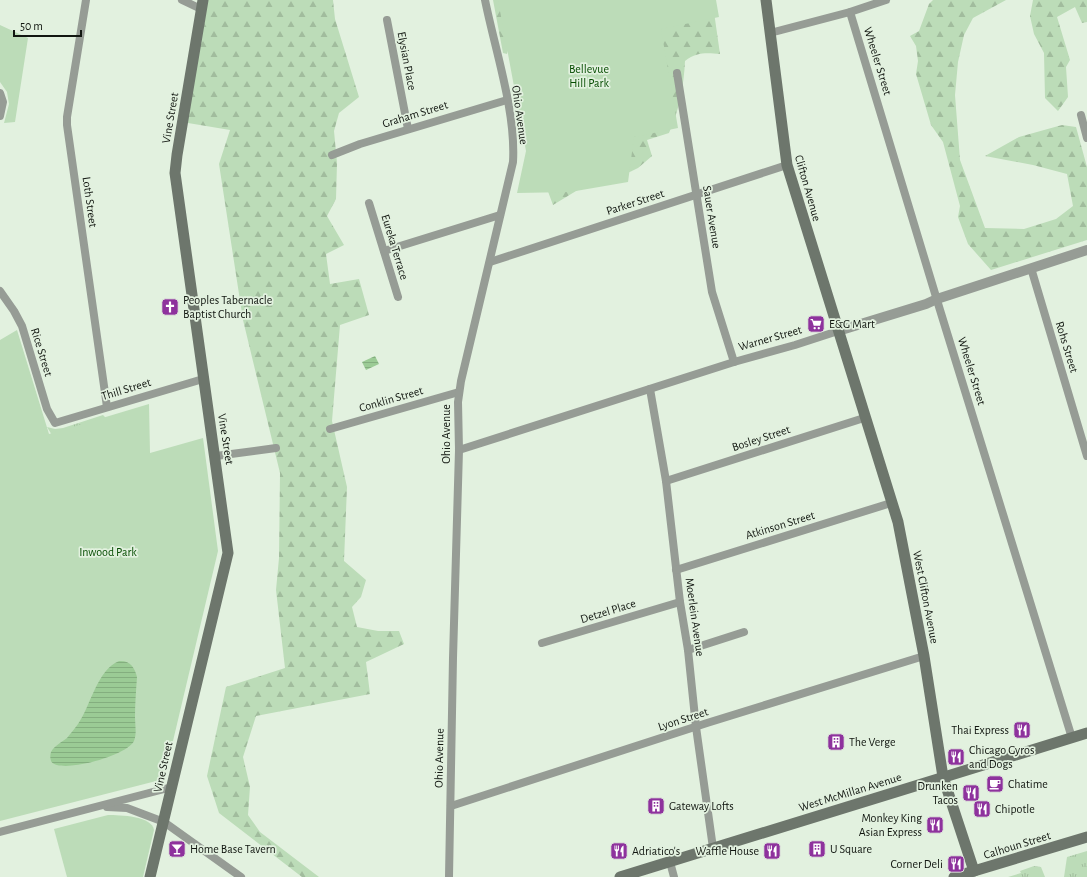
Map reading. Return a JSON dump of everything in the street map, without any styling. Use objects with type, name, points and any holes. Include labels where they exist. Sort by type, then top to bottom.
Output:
[{"type":"main road","name":"Clifton Avenue","points":[[766,0],[786,165],[838,331]]},
{"type":"main road","name":"Vine Street","points":[[150,877],[228,553],[216,456],[203,379],[175,173],[202,4]]},
{"type":"main road","name":"West Clifton Avenue","points":[[838,331],[864,418],[898,522],[924,656],[943,777],[974,871]]},
{"type":"main road","name":"West McMillan Avenue","points":[[620,877],[1087,733]]},
{"type":"main road","name":"Calhoun Street","points":[[954,877],[1087,837]]},
{"type":"street","name":"Loth Street","points":[[86,0],[67,117],[67,125],[107,408]]},
{"type":"street","points":[[182,0],[202,4]]},
{"type":"street","name":"Ohio Avenue","points":[[449,877],[459,450],[458,402],[459,392],[513,162],[514,150],[513,134],[507,100],[485,0]]},
{"type":"street","points":[[770,33],[850,12],[886,0]]},
{"type":"street","name":"Wheeler Street","points":[[850,12],[1072,738]]},
{"type":"street","name":"Elysian Place","points":[[387,20],[408,129]]},
{"type":"street","name":"Sauer Avenue","points":[[676,73],[712,292],[734,362]]},
{"type":"street","points":[[0,93],[3,102],[0,116]]},
{"type":"street","name":"Graham Street","points":[[332,156],[360,144],[507,100]]},
{"type":"street","points":[[1081,115],[1087,138]]},
{"type":"street","name":"Parker Street","points":[[490,262],[786,165]]},
{"type":"street","name":"Eureka Terrace","points":[[369,203],[398,298]]},
{"type":"street","points":[[384,251],[500,215]]},
{"type":"street","name":"Warner Street","points":[[459,450],[734,362],[795,345],[926,304],[937,299],[1087,250]]},
{"type":"street","name":"Rohs Street","points":[[1031,268],[1087,456]]},
{"type":"street","name":"Rice Street","points":[[0,291],[14,310],[22,326],[47,409],[55,423]]},
{"type":"street","name":"Thill Street","points":[[55,423],[203,379]]},
{"type":"street","name":"Moerlein Avenue","points":[[650,389],[666,481],[680,602],[688,650],[696,727],[713,848]]},
{"type":"street","name":"Conklin Street","points":[[330,428],[459,392]]},
{"type":"street","name":"Bosley Street","points":[[666,481],[864,418]]},
{"type":"street","points":[[216,456],[276,448]]},
{"type":"street","name":"Atkinson Street","points":[[676,570],[839,520],[891,502]]},
{"type":"street","name":"Detzel Place","points":[[542,643],[680,602]]},
{"type":"street","points":[[688,650],[744,632]]},
{"type":"street","name":"Lyon Street","points":[[451,806],[696,727],[924,656]]},
{"type":"street","points":[[0,832],[172,787]]},
{"type":"street","points":[[96,807],[127,808],[164,822],[241,877]]},
{"type":"street","points":[[670,862],[674,877]]},
{"type":"green space","points":[[203,0],[333,0],[335,19],[359,97],[339,113],[334,131],[337,163],[336,199],[327,216],[344,245],[326,254],[330,284],[359,279],[369,315],[340,325],[332,421],[347,487],[344,561],[366,580],[361,597],[352,607],[357,627],[378,631],[399,631],[404,644],[366,662],[370,694],[256,716],[243,757],[250,787],[248,815],[260,832],[319,877],[302,877],[219,813],[207,776],[226,687],[285,668],[276,590],[279,558],[280,473],[243,320],[219,164],[230,130],[182,122]]},
{"type":"green space","points":[[493,0],[551,0],[510,43],[507,54],[503,53]]},
{"type":"green space","name":"Bellevue Hill Park","points":[[498,0],[716,0],[719,17],[661,29],[678,128],[634,137],[628,182],[570,192],[517,193],[526,151]]},
{"type":"green space","points":[[645,0],[714,12],[720,54],[706,53],[694,56],[685,61],[676,116],[669,133],[647,140],[652,156],[638,168],[605,184],[581,188],[553,205],[543,178]]},
{"type":"green space","points":[[933,0],[1006,0],[973,18],[964,35],[958,62],[955,95],[960,160],[985,228],[1024,229],[1056,219],[1073,206],[1067,174],[1033,165],[985,156],[1019,137],[1062,125],[1076,127],[1087,167],[1087,240],[991,270],[968,244],[958,217],[960,206],[943,142],[931,125],[916,74],[918,61],[916,46],[910,36],[919,31],[929,4]]},
{"type":"green space","points":[[1033,0],[1087,0],[1087,22],[1082,23],[1075,7],[1057,17],[1070,60],[1066,67],[1068,97],[1058,111],[1045,98],[1044,53],[1034,34],[1030,16]]},
{"type":"green space","points":[[0,25],[28,38],[15,122],[4,123],[9,104],[7,92],[0,82]]},
{"type":"green space","name":"Inwood Park","points":[[17,330],[49,434],[149,404],[150,453],[203,438],[218,551],[164,779],[0,821],[0,340]]},
{"type":"green space","points":[[103,415],[108,420],[69,463],[47,427],[55,429],[63,428]]},
{"type":"green space","points":[[108,815],[135,817],[152,825],[154,830],[143,877],[67,877],[54,829]]},
{"type":"green space","points":[[1087,851],[1087,877],[1064,877],[1067,857]]},
{"type":"green space","points":[[1034,866],[1041,867],[1045,877],[1008,877],[1021,873],[1020,871]]},
{"type":"shaded area","points":[[375,356],[379,364],[366,370],[362,362]]},
{"type":"shaded area","points":[[119,661],[129,663],[135,671],[137,677],[135,712],[136,732],[134,741],[129,747],[107,758],[78,765],[56,765],[51,761],[50,756],[52,750],[67,738],[78,724],[105,672]]},
{"type":"place","name":"Peoples Tabernacle Baptist Church","points":[[170,307]]},
{"type":"place","name":"E&G Mart","points":[[816,324]]},
{"type":"place","name":"Thai Express","points":[[1022,730]]},
{"type":"place","name":"The Verge","points":[[836,742]]},
{"type":"place","name":"Chicago Gyros and Dogs","points":[[956,757]]},
{"type":"place","name":"Chatime","points":[[995,784]]},
{"type":"place","name":"Drunken Tacos","points":[[971,793]]},
{"type":"place","name":"Gateway Lofts","points":[[656,806]]},
{"type":"place","name":"Chipotle","points":[[982,809]]},
{"type":"place","name":"Monkey King Asian Express","points":[[935,825]]},
{"type":"place","name":"Home Base Tavern","points":[[177,849]]},
{"type":"place","name":"U Square","points":[[817,849]]},
{"type":"place","name":"Adriatico's","points":[[619,851]]},
{"type":"place","name":"Waffle House","points":[[772,851]]},
{"type":"place","name":"Corner Deli","points":[[956,864]]}]
